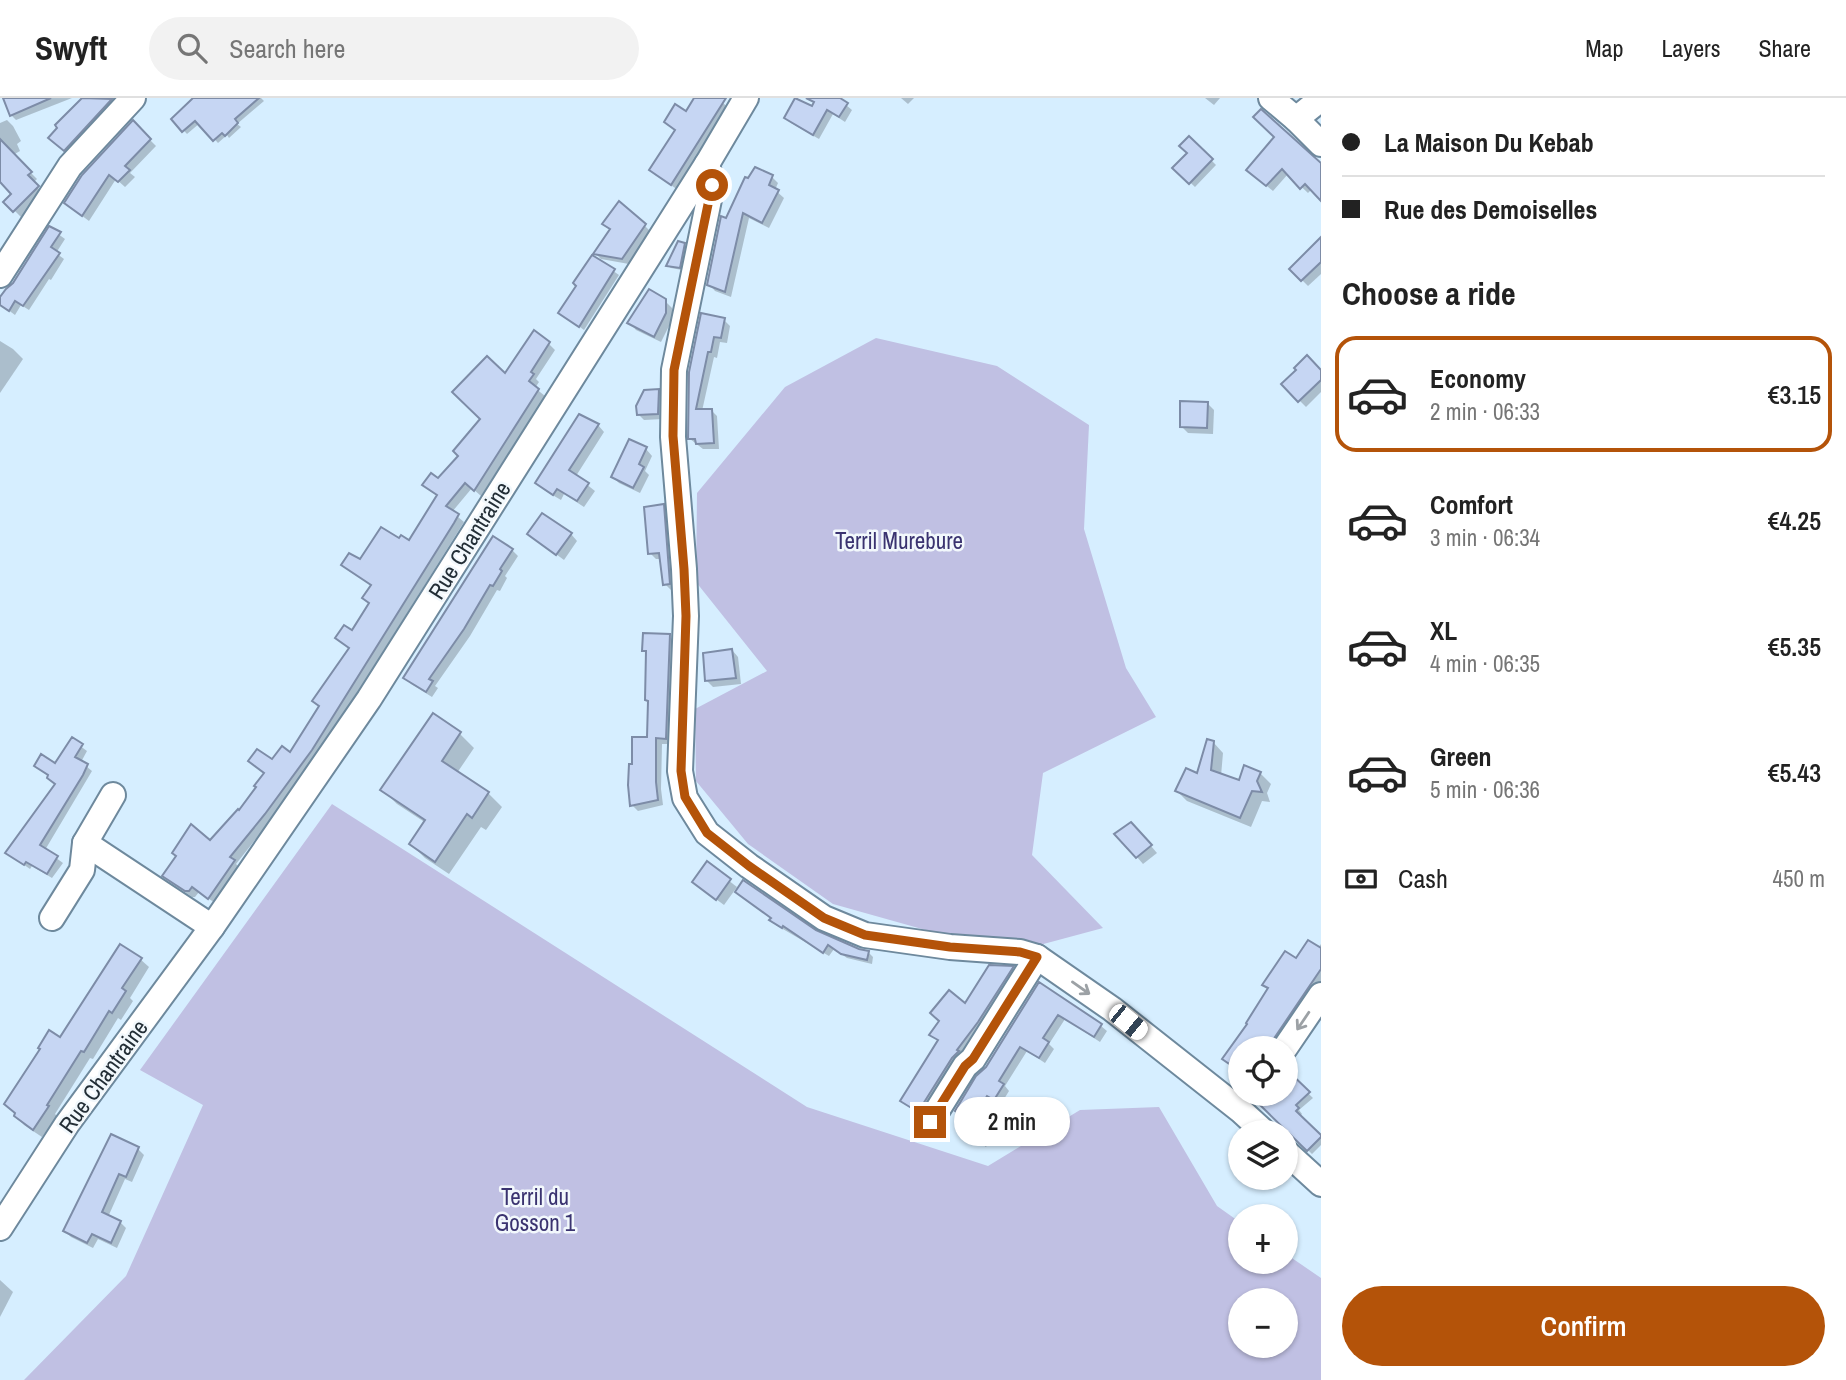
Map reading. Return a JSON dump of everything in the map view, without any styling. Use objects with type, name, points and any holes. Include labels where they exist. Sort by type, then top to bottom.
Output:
[{"type":"street","points":[[0,275],[70,166],[133,98]]},
{"type":"street","name":"Rue Chantraine","points":[[0,1228],[67,1124],[212,927],[369,699],[746,98]]},
{"type":"street","points":[[1271,98],[1321,144]]},
{"type":"street","points":[[1296,119],[1321,99]]},
{"type":"street","points":[[712,155],[712,185],[674,370],[673,436],[686,616],[681,771],[685,797],[707,833],[824,918],[865,935],[950,947],[1020,952],[1037,957],[1228,1089]]},
{"type":"street","points":[[52,918],[82,870],[85,843],[113,795]]},
{"type":"street","points":[[85,843],[212,927]]},
{"type":"street","points":[[930,1122],[1037,957]]},
{"type":"street","points":[[1293,1036],[1321,995]]},
{"type":"street","points":[[1298,1163],[1321,1184]]},
{"type":"green space","name":"Terril Murebure","points":[[876,338],[997,366],[1089,425],[1084,529],[1126,668],[1156,717],[1043,773],[1032,855],[1103,928],[1036,946],[954,938],[833,904],[748,844],[696,781],[695,709],[767,671],[696,582],[697,493],[785,387]]},
{"type":"green space","name":"Terril du Gosson 1","points":[[332,804],[807,1107],[988,1166],[1080,1110],[1159,1107],[1217,1206],[1228,1214],[1228,1274],[1298,1274],[1298,1262],[1321,1278],[1321,1380],[24,1380],[126,1276],[203,1105],[140,1070]]},
{"type":"building","points":[[3,98],[51,98],[10,116]]},
{"type":"building","points":[[82,98],[112,99],[64,151],[48,138],[57,128],[55,125]]},
{"type":"building","points":[[193,98],[259,98],[235,119],[238,123],[225,136],[222,133],[213,141],[195,121],[182,132],[171,119]]},
{"type":"building","points":[[694,98],[726,98],[671,185],[649,170],[675,130],[664,122],[675,104],[686,111]]},
{"type":"building","points":[[795,98],[812,106],[814,102],[806,98],[840,98],[848,103],[839,117],[827,110],[813,135],[784,118]]},
{"type":"building","points":[[1261,109],[1321,163],[1321,201],[1305,184],[1300,189],[1282,169],[1266,186],[1246,170],[1274,137],[1253,117]]},
{"type":"building","points":[[133,120],[151,139],[125,166],[130,170],[118,182],[109,175],[82,216],[64,203],[82,175]]},
{"type":"building","points":[[1189,136],[1213,159],[1189,184],[1172,168],[1187,153],[1179,146]]},
{"type":"building","points":[[0,139],[32,172],[28,175],[39,186],[13,212],[3,202],[11,194],[0,182]]},
{"type":"building","points":[[755,167],[773,175],[769,185],[779,190],[762,223],[743,213],[725,292],[707,285],[721,216],[726,218],[745,177],[748,178]]},
{"type":"building","points":[[619,201],[646,224],[622,259],[593,254],[610,229],[602,224]]},
{"type":"building","points":[[49,226],[61,232],[51,247],[60,253],[23,306],[15,301],[9,311],[0,305],[0,297],[13,283]]},
{"type":"building","points":[[1321,237],[1321,262],[1301,281],[1289,269]]},
{"type":"building","points":[[678,241],[685,243],[680,268],[666,266]]},
{"type":"building","points":[[592,255],[615,269],[579,327],[558,313],[576,286],[573,283]]},
{"type":"building","points":[[649,289],[666,299],[666,313],[654,337],[627,323]]},
{"type":"building","points":[[701,313],[725,318],[721,338],[714,337],[711,352],[708,352],[696,409],[712,409],[714,443],[696,444],[695,439],[688,439],[689,372]]},
{"type":"building","points":[[534,330],[550,342],[531,372],[534,374],[529,381],[539,389],[474,491],[465,483],[446,506],[459,514],[454,523],[312,750],[230,857],[235,860],[208,899],[192,887],[185,891],[162,876],[176,856],[172,853],[191,824],[210,840],[239,810],[264,773],[248,761],[257,749],[272,759],[282,746],[290,752],[319,706],[312,701],[349,648],[335,638],[344,625],[352,630],[369,603],[362,598],[371,585],[341,565],[349,553],[360,559],[381,527],[399,538],[401,535],[409,540],[437,495],[422,485],[431,473],[438,478],[458,456],[453,451],[480,419],[452,392],[487,356],[505,373]]},
{"type":"building","points":[[1307,355],[1321,370],[1321,380],[1298,402],[1281,384]]},
{"type":"building","points":[[659,389],[658,414],[637,415],[636,406],[644,390]]},
{"type":"building","points":[[1180,401],[1208,402],[1207,428],[1180,427]]},
{"type":"building","points":[[579,414],[599,424],[569,470],[589,483],[577,501],[557,489],[553,495],[535,483]]},
{"type":"building","points":[[629,439],[647,447],[639,464],[644,467],[633,488],[611,477]]},
{"type":"building","points":[[664,504],[670,584],[663,585],[659,553],[648,554],[644,507]]},
{"type":"building","points":[[542,513],[572,533],[556,555],[527,534]]},
{"type":"building","points":[[493,536],[513,549],[493,586],[490,585],[464,629],[429,679],[433,681],[426,692],[403,678]]},
{"type":"building","points":[[643,633],[670,634],[666,739],[656,738],[658,800],[630,806],[628,785],[629,764],[632,764],[632,737],[647,737],[648,701],[645,700],[646,651],[642,651]]},
{"type":"building","points":[[732,649],[736,678],[705,681],[703,653]]},
{"type":"building","points":[[433,713],[461,732],[442,761],[489,792],[472,818],[467,814],[435,862],[409,844],[425,820],[380,790]]},
{"type":"building","points":[[72,737],[83,744],[75,757],[88,764],[40,845],[58,856],[47,874],[26,862],[24,865],[5,853],[55,784],[47,778],[48,775],[34,766],[41,754],[55,763]]},
{"type":"building","points":[[1207,739],[1214,741],[1211,770],[1239,780],[1244,765],[1261,772],[1257,781],[1262,792],[1252,791],[1240,818],[1175,791],[1186,768],[1197,773]]},
{"type":"building","points":[[1131,822],[1152,845],[1136,858],[1114,834]]},
{"type":"building","points":[[707,861],[731,879],[716,900],[692,882]]},
{"type":"building","points":[[743,880],[816,930],[869,951],[867,960],[841,954],[828,945],[823,953],[783,926],[782,928],[769,920],[771,918],[735,892]]},
{"type":"building","points":[[1308,940],[1321,948],[1321,969],[1276,1036],[1238,1036],[1268,988],[1262,985],[1285,951],[1296,958]]},
{"type":"building","points":[[120,944],[142,958],[122,988],[126,991],[112,1013],[109,1011],[84,1052],[81,1051],[33,1130],[14,1116],[15,1113],[4,1104],[40,1049],[38,1048],[49,1030],[60,1037]]},
{"type":"building","points":[[989,965],[1014,966],[918,1112],[900,1101],[938,1040],[929,1035],[939,1021],[930,1013],[949,990],[965,1003]]},
{"type":"building","points":[[1039,982],[1102,1024],[1094,1037],[1058,1015],[1043,1038],[1049,1042],[1039,1058],[1020,1047],[999,1081],[1004,1084],[994,1100],[987,1096],[972,1121],[987,1130],[979,1143],[963,1133],[971,1121],[955,1111]]},
{"type":"building","points":[[1228,1051],[1228,1063],[1222,1059]]},
{"type":"building","points":[[1298,1080],[1310,1092],[1298,1103]]},
{"type":"building","points":[[1261,1106],[1297,1106],[1299,1108],[1296,1111],[1321,1137],[1307,1151],[1298,1142],[1298,1120],[1275,1120]]},
{"type":"building","points":[[111,1134],[139,1147],[126,1177],[119,1174],[102,1212],[121,1221],[111,1243],[92,1234],[87,1243],[63,1231]]},
{"type":"route","points":[[712,185],[674,370],[673,436],[686,616],[681,771],[685,797],[707,833],[824,918],[865,935],[950,947],[1020,952],[1037,957],[930,1122]]}]
